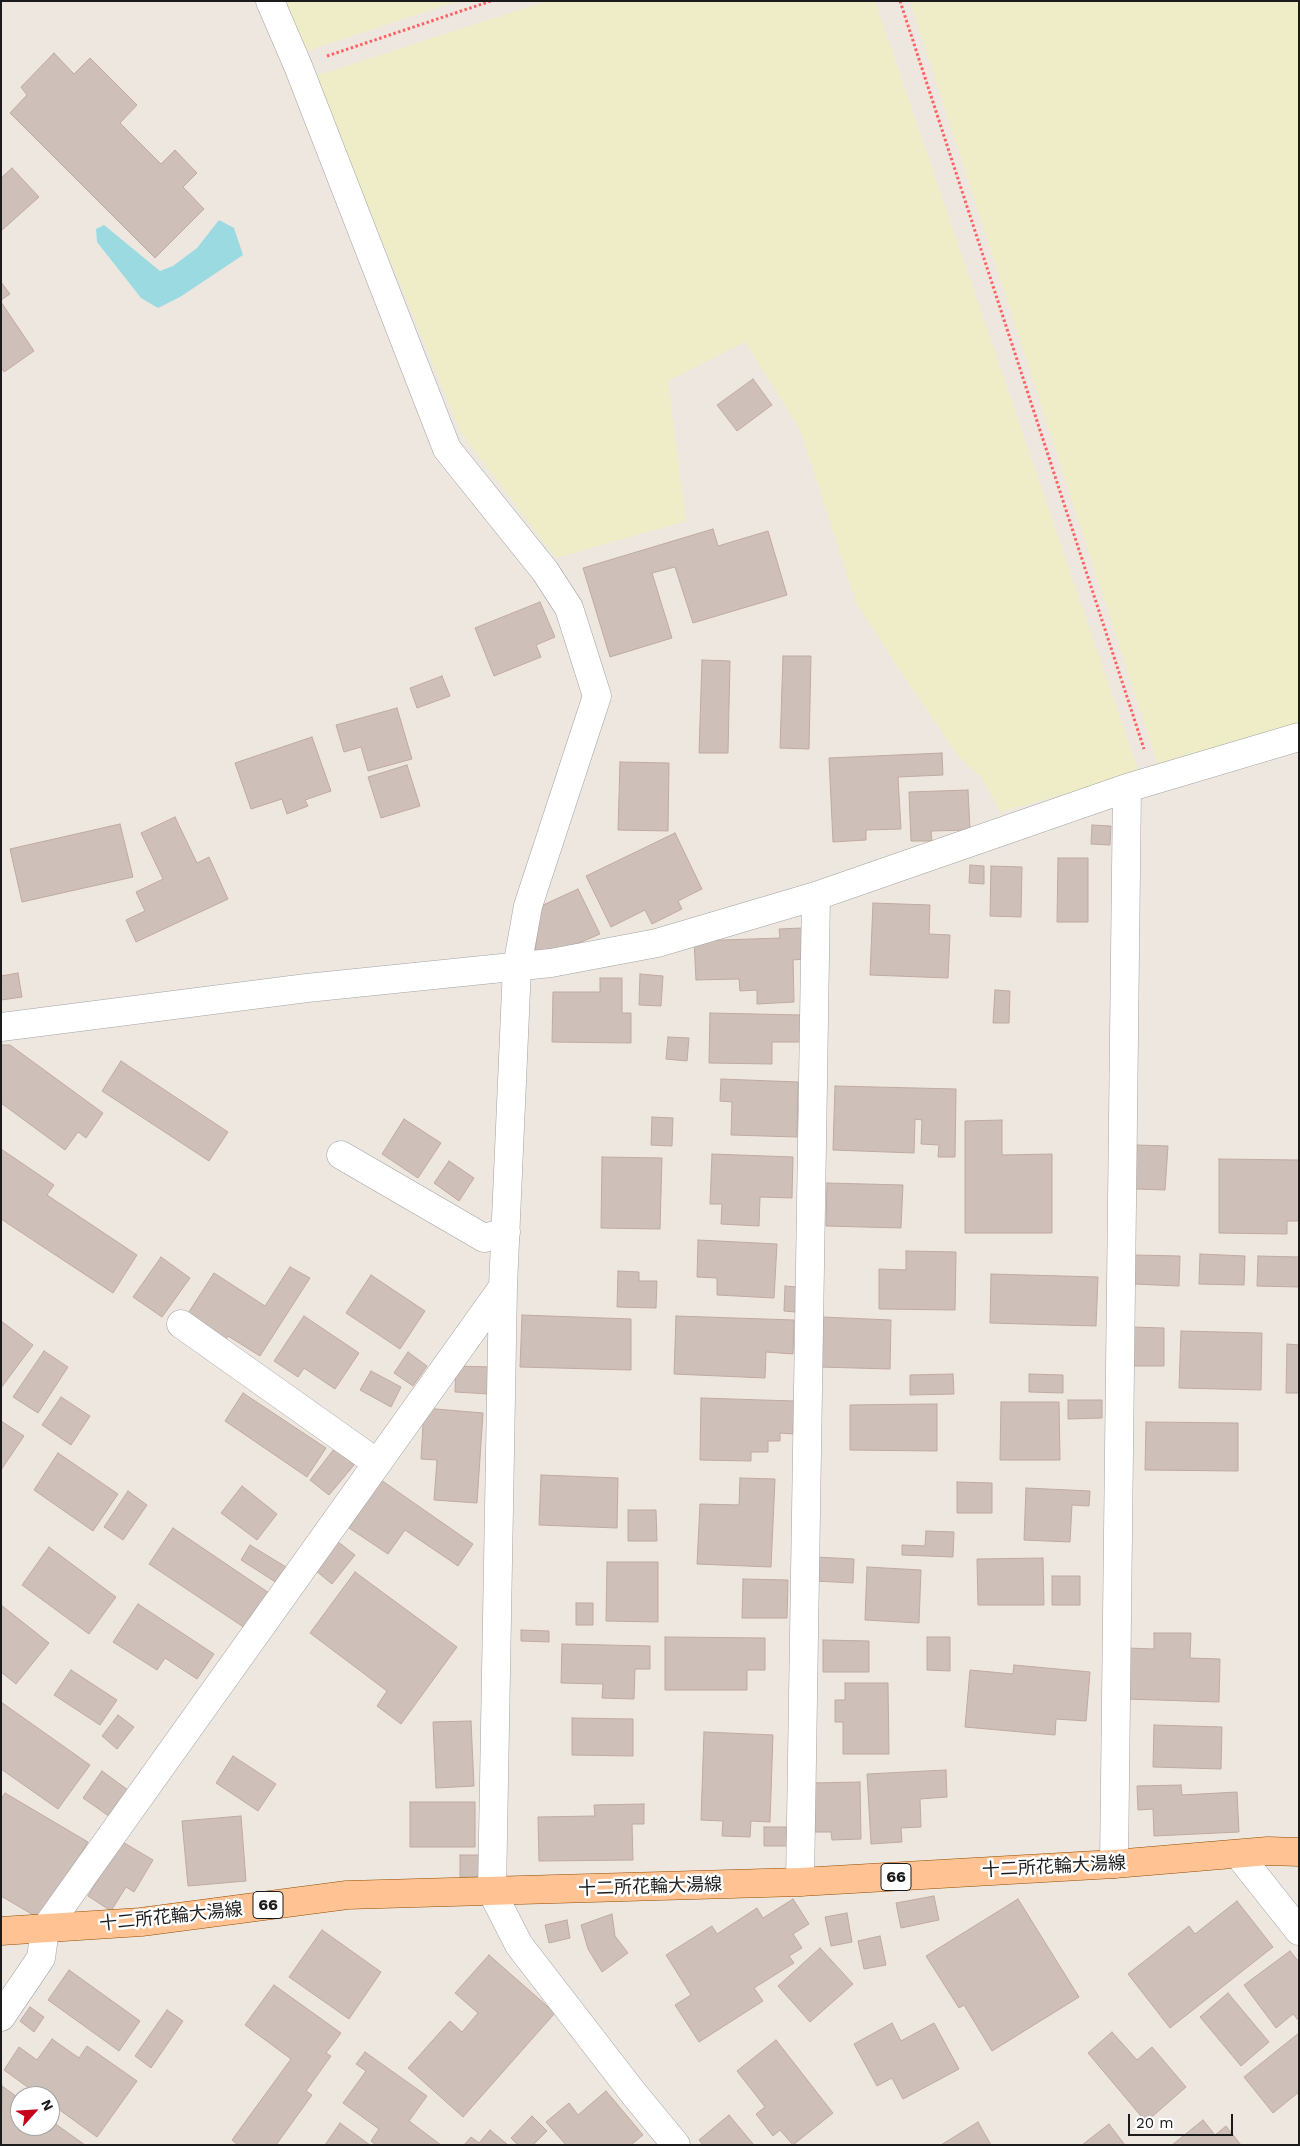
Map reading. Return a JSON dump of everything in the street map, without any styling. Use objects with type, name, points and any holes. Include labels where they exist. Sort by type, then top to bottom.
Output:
[{"type":"main road","name":"十二所花輪大湯線","points":[[1,1931],[141,1922],[347,1895],[800,1882],[1114,1864],[1238,1854],[1299,1852]]},
{"type":"street","points":[[270,1],[298,66],[447,449],[545,570],[569,608],[597,696],[528,906],[517,967],[503,1287],[492,1892],[519,1945],[669,2142]]},
{"type":"street","points":[[1,1027],[307,988],[551,963],[657,943],[816,896],[1127,788],[1299,737]]},
{"type":"street","points":[[1114,1864],[1127,788]]},
{"type":"street","points":[[800,1882],[816,896]]},
{"type":"street","points":[[341,1155],[484,1238],[506,1232]]},
{"type":"street","points":[[1,2017],[41,1958],[44,1929],[503,1287]]},
{"type":"street","points":[[181,1324],[377,1463]]},
{"type":"street","points":[[1238,1854],[1299,1932]]},
{"type":"path","points":[[298,66],[491,1]]},
{"type":"path","points":[[900,1],[1154,780]]},
{"type":"shaded area","points":[[285,1],[458,1],[307,51]]},
{"type":"shaded area","points":[[547,1],[875,1],[1139,773],[1000,812],[982,778],[960,758],[856,602],[800,429],[745,342],[668,381],[686,521],[556,558],[461,433],[315,76]]},
{"type":"shaded area","points":[[910,1],[1299,1],[1299,722],[1158,765]]},
{"type":"water","points":[[219,220],[234,228],[243,255],[180,297],[158,308],[141,298],[97,242],[96,229],[104,225],[160,271],[173,266],[197,248]]},
{"type":"building","points":[[54,53],[74,74],[90,58],[137,105],[120,123],[161,164],[175,150],[197,173],[183,187],[204,209],[155,258],[10,113],[27,95],[21,87]]},
{"type":"building","points":[[12,168],[39,197],[1,231],[1,178]]},
{"type":"building","points":[[1,282],[10,294],[1,300]]},
{"type":"building","points":[[1,302],[34,351],[4,372],[1,367]]},
{"type":"building","points":[[753,379],[772,405],[737,431],[717,405]]},
{"type":"building","points":[[713,529],[718,546],[768,531],[787,595],[693,623],[675,567],[652,573],[672,638],[610,657],[583,568]]},
{"type":"building","points":[[540,602],[555,637],[536,645],[541,657],[494,676],[475,628]]},
{"type":"building","points":[[783,656],[811,656],[809,749],[780,748]]},
{"type":"building","points":[[702,660],[730,661],[728,753],[699,753]]},
{"type":"building","points":[[442,676],[450,696],[417,708],[410,688]]},
{"type":"building","points":[[397,708],[412,759],[368,771],[361,747],[344,752],[336,725]]},
{"type":"building","points":[[312,737],[331,791],[305,800],[308,806],[287,814],[282,799],[251,809],[235,763]]},
{"type":"building","points":[[942,753],[943,775],[898,777],[901,829],[866,830],[866,840],[833,842],[829,758]]},
{"type":"building","points":[[620,762],[669,763],[668,831],[618,830]]},
{"type":"building","points":[[407,765],[420,806],[381,818],[368,777]]},
{"type":"building","points":[[968,790],[970,830],[931,831],[932,841],[911,841],[909,792]]},
{"type":"building","points":[[175,817],[197,863],[209,857],[228,899],[136,942],[126,920],[145,911],[136,892],[163,879],[141,833]]},
{"type":"building","points":[[120,824],[133,877],[22,902],[10,849]]},
{"type":"building","points":[[1092,825],[1111,826],[1110,845],[1091,844]]},
{"type":"building","points":[[675,833],[702,889],[678,901],[682,909],[652,924],[645,910],[611,927],[586,876]]},
{"type":"building","points":[[1058,858],[1088,858],[1088,922],[1057,922]]},
{"type":"building","points":[[970,865],[984,866],[984,884],[969,883]]},
{"type":"building","points":[[991,866],[1022,867],[1021,917],[990,916]]},
{"type":"building","points":[[578,889],[600,934],[567,948],[535,951],[541,906]]},
{"type":"building","points":[[873,903],[930,905],[929,934],[950,935],[948,978],[870,975]]},
{"type":"building","points":[[802,928],[803,959],[793,960],[794,1002],[757,1004],[757,990],[740,991],[739,979],[696,980],[694,941],[780,938],[779,929]]},
{"type":"building","points":[[18,973],[22,997],[1,1000],[1,976]]},
{"type":"building","points":[[640,974],[663,976],[661,1006],[639,1005]]},
{"type":"building","points":[[600,978],[622,978],[622,1013],[631,1013],[631,1043],[552,1042],[553,992],[600,992]]},
{"type":"building","points":[[995,990],[1010,991],[1009,1023],[993,1023]]},
{"type":"building","points":[[710,1013],[801,1015],[800,1042],[772,1042],[772,1064],[709,1063]]},
{"type":"building","points":[[668,1037],[689,1038],[687,1061],[666,1059]]},
{"type":"building","points":[[1,1045],[10,1045],[103,1113],[86,1138],[78,1132],[65,1150],[1,1103]]},
{"type":"building","points":[[121,1061],[228,1132],[209,1161],[102,1091]]},
{"type":"building","points":[[721,1079],[798,1082],[797,1137],[731,1135],[732,1102],[720,1101]]},
{"type":"building","points":[[835,1086],[956,1089],[955,1157],[938,1157],[939,1145],[921,1144],[922,1120],[915,1119],[914,1153],[833,1150]]},
{"type":"building","points":[[652,1117],[673,1118],[672,1146],[651,1145]]},
{"type":"building","points":[[404,1119],[441,1143],[418,1178],[382,1154]]},
{"type":"building","points":[[1002,1120],[1002,1155],[1052,1154],[1052,1233],[965,1233],[965,1121]]},
{"type":"building","points":[[1137,1145],[1168,1146],[1165,1190],[1135,1189]]},
{"type":"building","points":[[1,1149],[54,1185],[47,1195],[137,1255],[113,1293],[1,1219]]},
{"type":"building","points":[[712,1154],[793,1157],[792,1198],[760,1197],[759,1226],[721,1224],[722,1204],[710,1204]]},
{"type":"building","points":[[602,1157],[662,1158],[660,1229],[601,1228]]},
{"type":"building","points":[[1219,1159],[1299,1160],[1299,1221],[1287,1221],[1287,1234],[1219,1233]]},
{"type":"building","points":[[449,1161],[474,1178],[459,1201],[434,1183]]},
{"type":"building","points":[[827,1183],[903,1185],[901,1228],[826,1226]]},
{"type":"building","points":[[698,1240],[777,1244],[774,1298],[717,1295],[717,1278],[697,1277]]},
{"type":"building","points":[[906,1251],[956,1252],[955,1310],[879,1309],[879,1269],[906,1270]]},
{"type":"building","points":[[1200,1254],[1245,1256],[1244,1285],[1199,1284]]},
{"type":"building","points":[[1135,1255],[1180,1256],[1179,1286],[1134,1284]]},
{"type":"building","points":[[1258,1256],[1299,1257],[1299,1287],[1257,1286]]},
{"type":"building","points":[[161,1257],[190,1278],[162,1317],[133,1297]]},
{"type":"building","points":[[290,1267],[310,1278],[260,1356],[228,1336],[224,1343],[185,1318],[214,1273],[265,1306]]},
{"type":"building","points":[[618,1271],[639,1272],[639,1281],[657,1281],[656,1308],[617,1307]]},
{"type":"building","points":[[991,1274],[1098,1277],[1096,1326],[990,1323]]},
{"type":"building","points":[[371,1275],[425,1311],[400,1349],[346,1313]]},
{"type":"building","points":[[785,1286],[796,1287],[795,1312],[784,1311]]},
{"type":"building","points":[[522,1315],[631,1319],[631,1370],[520,1367]]},
{"type":"building","points":[[304,1316],[359,1353],[335,1389],[304,1368],[298,1377],[274,1361]]},
{"type":"building","points":[[676,1316],[794,1320],[793,1354],[766,1352],[765,1378],[674,1374]]},
{"type":"building","points":[[822,1317],[891,1320],[890,1369],[820,1367]]},
{"type":"building","points":[[1,1321],[33,1345],[1,1388]]},
{"type":"building","points":[[1132,1327],[1164,1328],[1164,1366],[1131,1366]]},
{"type":"building","points":[[1181,1331],[1262,1333],[1261,1390],[1179,1388]]},
{"type":"building","points":[[1287,1344],[1299,1345],[1299,1393],[1286,1393]]},
{"type":"building","points":[[44,1351],[68,1367],[38,1413],[13,1397]]},
{"type":"building","points":[[408,1352],[427,1366],[413,1386],[394,1373]]},
{"type":"building","points":[[456,1366],[490,1367],[489,1394],[455,1392]]},
{"type":"building","points":[[371,1371],[401,1387],[391,1407],[360,1390]]},
{"type":"building","points":[[953,1374],[954,1394],[910,1395],[910,1375]]},
{"type":"building","points":[[1029,1374],[1063,1375],[1063,1393],[1029,1392]]},
{"type":"building","points":[[243,1393],[326,1448],[307,1477],[225,1421]]},
{"type":"building","points":[[61,1397],[90,1416],[71,1445],[42,1425]]},
{"type":"building","points":[[701,1398],[794,1401],[793,1434],[780,1433],[780,1441],[768,1441],[768,1452],[751,1452],[751,1461],[700,1460]]},
{"type":"building","points":[[1068,1400],[1102,1400],[1102,1418],[1068,1419]]},
{"type":"building","points":[[1001,1402],[1059,1402],[1060,1460],[1000,1460]]},
{"type":"building","points":[[937,1404],[937,1451],[850,1450],[850,1405]]},
{"type":"building","points":[[424,1408],[483,1413],[477,1503],[434,1500],[437,1460],[421,1459]]},
{"type":"building","points":[[1,1421],[24,1436],[1,1470]]},
{"type":"building","points":[[1146,1422],[1238,1423],[1238,1471],[1145,1470]]},
{"type":"building","points":[[334,1449],[354,1465],[329,1495],[310,1480]]},
{"type":"building","points":[[58,1453],[118,1494],[93,1531],[34,1490]]},
{"type":"building","points":[[541,1475],[618,1478],[617,1528],[539,1525]]},
{"type":"building","points":[[740,1478],[775,1479],[771,1567],[697,1564],[700,1504],[739,1505]]},
{"type":"building","points":[[381,1480],[473,1544],[458,1566],[405,1530],[388,1554],[349,1528]]},
{"type":"building","points":[[957,1482],[992,1483],[992,1513],[957,1513]]},
{"type":"building","points":[[242,1486],[277,1514],[257,1540],[221,1513]]},
{"type":"building","points":[[1026,1488],[1090,1491],[1089,1506],[1072,1505],[1070,1542],[1024,1540]]},
{"type":"building","points":[[128,1491],[147,1505],[123,1540],[104,1527]]},
{"type":"building","points":[[628,1510],[656,1510],[657,1541],[628,1541]]},
{"type":"building","points":[[173,1528],[272,1595],[248,1630],[149,1564]]},
{"type":"building","points":[[926,1531],[954,1532],[953,1557],[902,1555],[902,1545],[925,1546]]},
{"type":"building","points":[[337,1541],[355,1555],[332,1584],[315,1570]]},
{"type":"building","points":[[250,1545],[286,1567],[277,1583],[241,1560]]},
{"type":"building","points":[[49,1547],[116,1597],[89,1634],[22,1585]]},
{"type":"building","points":[[816,1557],[854,1559],[853,1583],[815,1581]]},
{"type":"building","points":[[1043,1558],[1044,1605],[978,1605],[977,1559]]},
{"type":"building","points":[[607,1562],[658,1562],[658,1622],[606,1621]]},
{"type":"building","points":[[867,1567],[921,1570],[919,1623],[865,1620]]},
{"type":"building","points":[[355,1572],[457,1647],[401,1724],[377,1706],[387,1691],[310,1633]]},
{"type":"building","points":[[1052,1576],[1080,1576],[1080,1605],[1052,1605]]},
{"type":"building","points":[[743,1579],[788,1580],[787,1618],[742,1618]]},
{"type":"building","points":[[576,1603],[593,1603],[593,1625],[576,1625]]},
{"type":"building","points":[[138,1604],[214,1654],[197,1679],[165,1658],[157,1670],[113,1642]]},
{"type":"building","points":[[1,1605],[49,1643],[16,1684],[1,1672]]},
{"type":"building","points":[[521,1630],[549,1631],[549,1642],[521,1641]]},
{"type":"building","points":[[1154,1633],[1191,1633],[1190,1658],[1220,1659],[1219,1702],[1127,1699],[1128,1648],[1154,1649]]},
{"type":"building","points":[[665,1637],[765,1638],[765,1670],[747,1670],[747,1690],[665,1690]]},
{"type":"building","points":[[927,1637],[950,1637],[950,1671],[927,1670]]},
{"type":"building","points":[[823,1640],[869,1641],[869,1672],[823,1672]]},
{"type":"building","points":[[562,1644],[650,1646],[650,1669],[635,1669],[634,1699],[602,1698],[603,1684],[561,1683]]},
{"type":"building","points":[[1014,1665],[1090,1672],[1086,1721],[1056,1719],[1055,1735],[965,1727],[970,1670],[1013,1674]]},
{"type":"building","points":[[71,1670],[117,1700],[100,1725],[54,1695]]},
{"type":"building","points":[[845,1683],[888,1683],[889,1754],[843,1754],[843,1722],[835,1722],[835,1700],[845,1700]]},
{"type":"building","points":[[1,1702],[90,1765],[58,1809],[1,1769]]},
{"type":"building","points":[[118,1715],[134,1727],[117,1749],[102,1736]]},
{"type":"building","points":[[572,1718],[633,1719],[633,1756],[572,1755]]},
{"type":"building","points":[[471,1721],[474,1786],[436,1788],[433,1722]]},
{"type":"building","points":[[1154,1725],[1222,1727],[1221,1769],[1153,1767]]},
{"type":"building","points":[[704,1732],[773,1735],[770,1822],[751,1821],[750,1837],[722,1836],[723,1821],[701,1820]]},
{"type":"building","points":[[233,1756],[276,1784],[258,1811],[216,1783]]},
{"type":"building","points":[[946,1770],[947,1797],[920,1799],[921,1827],[901,1828],[902,1842],[871,1844],[867,1774]]},
{"type":"building","points":[[102,1771],[132,1793],[113,1819],[83,1798]]},
{"type":"building","points":[[860,1782],[861,1839],[832,1840],[831,1832],[812,1832],[811,1783]]},
{"type":"building","points":[[1181,1785],[1182,1795],[1237,1792],[1239,1832],[1154,1836],[1153,1809],[1138,1810],[1137,1786]]},
{"type":"building","points":[[5,1793],[88,1842],[42,1920],[1,1896],[1,1799]]},
{"type":"building","points":[[410,1802],[475,1802],[475,1847],[410,1847]]},
{"type":"building","points":[[644,1804],[644,1824],[632,1824],[633,1860],[539,1861],[538,1817],[595,1816],[594,1805]]},
{"type":"building","points":[[241,1816],[246,1881],[188,1886],[182,1821]]},
{"type":"building","points":[[764,1827],[786,1827],[787,1846],[764,1846]]},
{"type":"building","points":[[121,1841],[153,1860],[134,1892],[126,1887],[111,1911],[88,1896]]},
{"type":"building","points":[[460,1855],[482,1855],[481,1877],[460,1877]]},
{"type":"building","points":[[934,1896],[939,1920],[901,1928],[896,1903]]},
{"type":"building","points":[[793,1899],[809,1924],[793,1934],[802,1948],[789,1956],[794,1963],[754,1988],[763,2001],[699,2042],[675,2005],[691,1995],[666,1955],[712,1926],[717,1934],[757,1908],[763,1918]]},
{"type":"building","points":[[1018,1899],[1079,1997],[992,2051],[964,2005],[959,2008],[926,1956]]},
{"type":"building","points":[[1237,1901],[1273,1947],[1170,2028],[1128,1974],[1189,1926],[1195,1934]]},
{"type":"building","points":[[847,1913],[852,1942],[831,1946],[825,1917]]},
{"type":"building","points":[[612,1914],[615,1936],[628,1953],[602,1972],[588,1949],[581,1925]]},
{"type":"building","points":[[567,1920],[570,1938],[549,1943],[545,1925]]},
{"type":"building","points":[[322,1930],[381,1972],[349,2019],[289,1977]]},
{"type":"building","points":[[880,1936],[886,1965],[864,1969],[858,1941]]},
{"type":"building","points":[[820,1948],[853,1984],[810,2022],[778,1986]]},
{"type":"building","points":[[1290,1951],[1299,1962],[1299,2021],[1293,2014],[1276,2028],[1244,1985]]},
{"type":"building","points":[[489,1955],[555,2013],[463,2117],[408,2068],[450,2021],[462,2032],[478,2013],[455,1993]]},
{"type":"building","points":[[69,1970],[140,2021],[119,2051],[48,2000]]},
{"type":"building","points":[[274,1985],[341,2033],[326,2053],[331,2056],[306,2091],[312,2095],[276,2145],[238,2145],[232,2140],[291,2059],[245,2025]]},
{"type":"building","points":[[1228,1993],[1269,2042],[1241,2066],[1200,2017]]},
{"type":"building","points":[[30,2007],[44,2017],[34,2032],[20,2021]]},
{"type":"building","points":[[167,2010],[183,2021],[151,2068],[135,2056]]},
{"type":"building","points":[[892,2023],[901,2041],[934,2023],[959,2069],[903,2099],[892,2078],[877,2086],[854,2044]]},
{"type":"building","points":[[1112,2032],[1137,2060],[1152,2047],[1186,2087],[1146,2122],[1088,2053]]},
{"type":"building","points":[[1299,2033],[1299,2092],[1273,2113],[1244,2077]]},
{"type":"building","points":[[52,2039],[79,2058],[87,2046],[137,2081],[97,2137],[60,2110],[60,2086],[26,2086],[4,2070],[19,2047],[37,2060]]},
{"type":"building","points":[[776,2040],[833,2113],[793,2145],[780,2130],[773,2136],[756,2114],[765,2107],[737,2071]]},
{"type":"building","points":[[365,2052],[427,2096],[409,2121],[441,2145],[376,2145],[371,2141],[379,2129],[343,2103],[366,2071],[356,2064]]},
{"type":"building","points":[[2,2086],[10,2092],[10,2136],[60,2136],[60,2127],[85,2145],[1,2145]]},
{"type":"building","points":[[606,2091],[643,2135],[631,2145],[566,2145],[546,2122],[569,2103],[578,2115]]},
{"type":"building","points":[[729,2115],[754,2145],[703,2145],[699,2140]]},
{"type":"building","points":[[532,2116],[547,2131],[533,2145],[518,2145],[511,2138]]},
{"type":"building","points":[[1203,2120],[1215,2135],[1226,2126],[1241,2145],[1172,2145]]},
{"type":"building","points":[[978,2122],[991,2145],[941,2145]]},
{"type":"building","points":[[340,2123],[370,2145],[325,2145]]},
{"type":"building","points":[[1109,2124],[1125,2145],[1082,2145]]},
{"type":"building","points":[[490,2130],[508,2145],[464,2145],[471,2137],[479,2143]]}]
